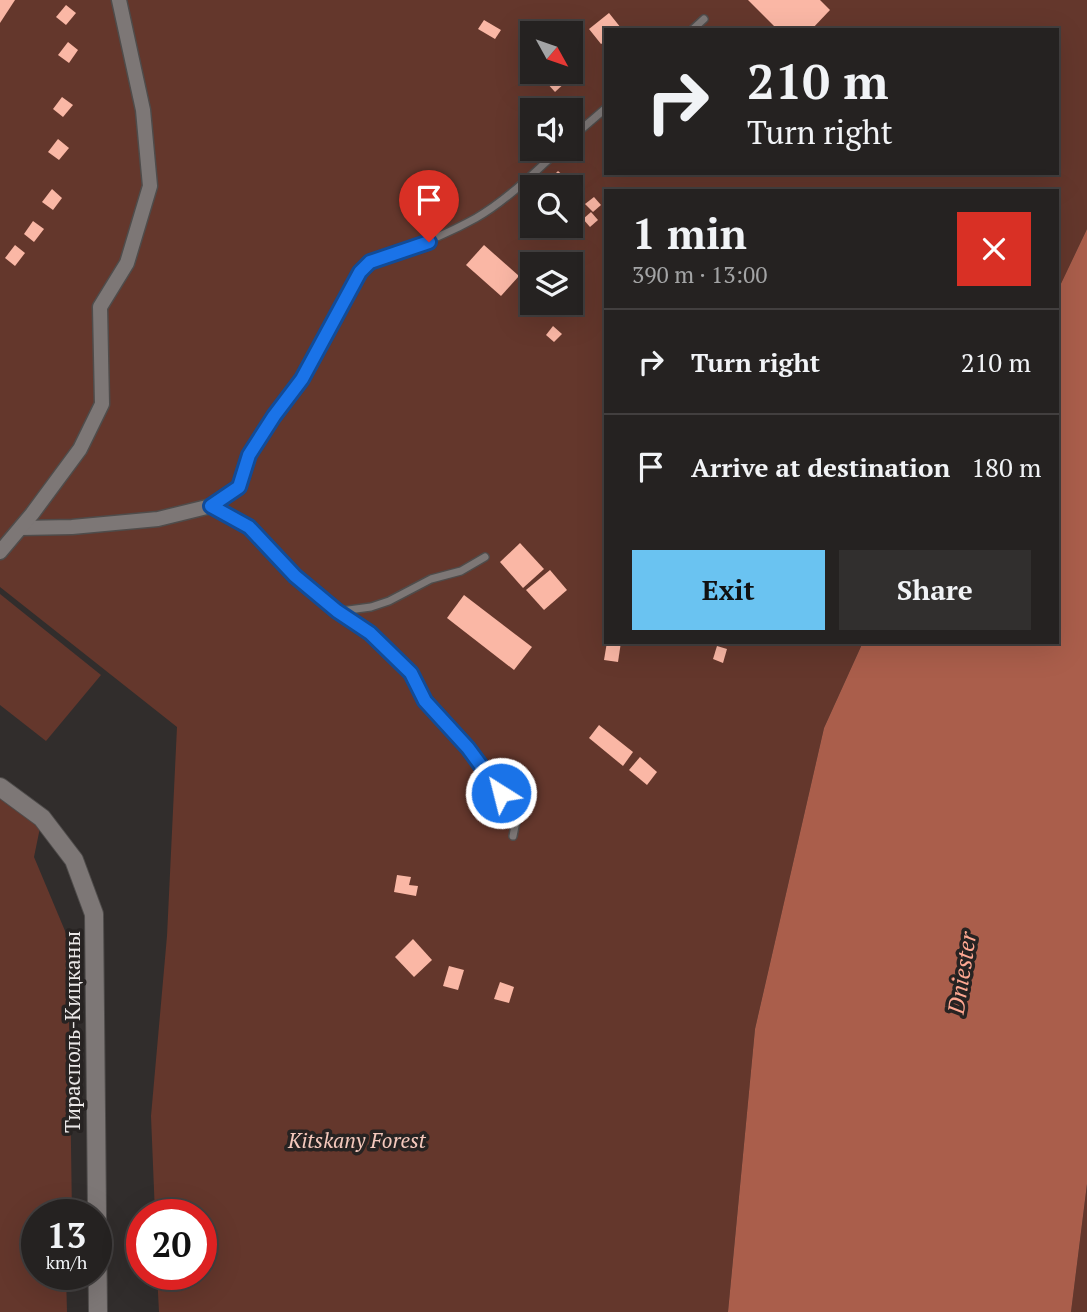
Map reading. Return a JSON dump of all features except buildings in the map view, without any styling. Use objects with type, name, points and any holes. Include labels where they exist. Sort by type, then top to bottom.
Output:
[{"type":"street","points":[[0,552],[80,449],[102,404],[100,307],[127,263],[150,186],[143,110],[119,0]]},
{"type":"street","points":[[21,527],[72,527],[158,519],[211,506],[239,487],[249,455],[302,379],[360,272],[370,262]]},
{"type":"street","points":[[211,506],[249,527],[295,576],[337,611],[370,633]]},
{"type":"street","name":"Тирасполь-Кицканы","points":[[0,787],[42,818],[74,860],[94,914],[98,1312]]},
{"type":"lane","points":[[694,28],[704,19]]},
{"type":"lane","points":[[583,128],[604,110]]},
{"type":"lane","points":[[370,262],[429,242],[478,217],[547,161]]},
{"type":"lane","points":[[337,611],[371,607],[389,601],[431,579],[461,571],[485,557]]},
{"type":"lane","points":[[370,633],[411,673],[425,701],[468,748],[517,816],[513,836]]},
{"type":"green space","name":"Kitskany Forest","points":[[0,0],[1087,0],[1087,229],[1059,288],[1059,189],[604,189],[604,644],[862,644],[824,728],[755,1029],[728,1312],[159,1312],[158,1290],[217,1290],[217,1199],[154,1199],[151,1116],[167,936],[177,727],[0,587]]},
{"type":"green space","points":[[0,594],[101,675],[46,741],[0,705]]},
{"type":"green space","points":[[0,787],[42,818],[34,857],[68,938],[72,1199],[21,1199],[21,1290],[66,1290],[67,1312],[0,1312]]},
{"type":"green space","points":[[1087,1184],[1087,1312],[1071,1312]]},
{"type":"water","name":"Dniester","points":[[1087,229],[1087,1184],[1071,1312],[728,1312],[755,1029],[824,728],[862,644],[1059,644],[1059,288]]},
{"type":"route","points":[[429,242],[370,262],[360,272],[302,379],[249,455],[239,487],[211,506],[249,527],[295,576],[337,611],[370,633],[411,673],[425,701],[468,748],[501,793]]}]
